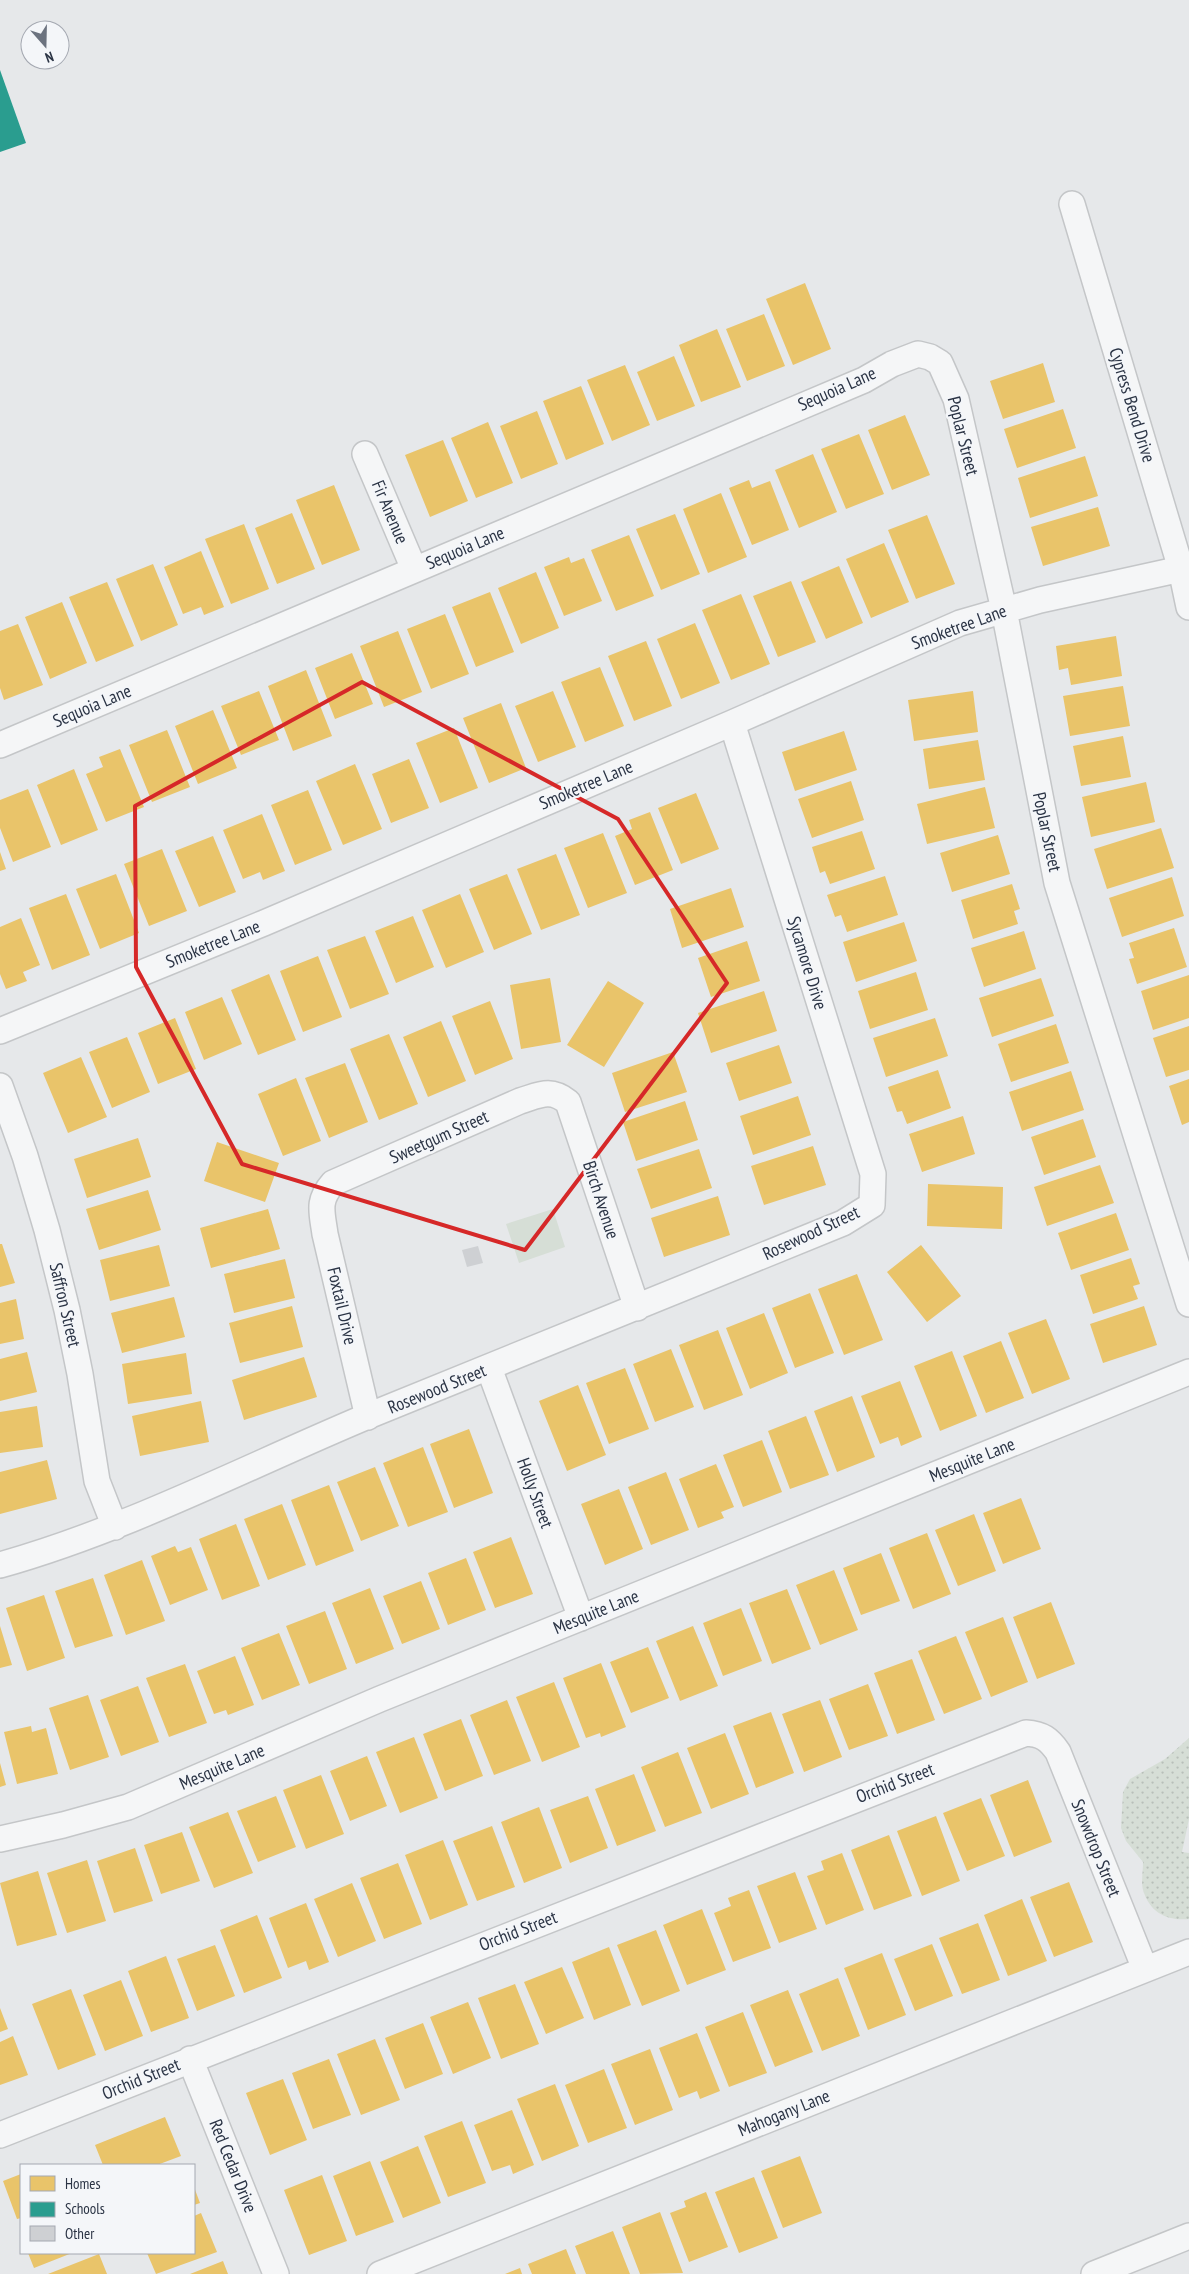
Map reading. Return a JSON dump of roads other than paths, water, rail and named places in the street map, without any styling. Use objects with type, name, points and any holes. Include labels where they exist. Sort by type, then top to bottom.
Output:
[{"type":"street","name":"Cypress Bend Drive","points":[[1072,204],[1181,569],[1189,606]]},
{"type":"street","name":"Sequoia Lane","points":[[0,745],[864,380],[892,364],[918,354],[930,357]]},
{"type":"street","name":"Poplar Street","points":[[930,357],[940,363],[956,399],[1004,610],[1058,883],[1189,1304]]},
{"type":"street","name":"Fir Anenue","points":[[365,454],[414,569]]},
{"type":"street","name":"Smoketree Lane","points":[[0,1031],[264,923],[732,723],[960,623],[1040,600],[1181,569]]},
{"type":"street","name":"Sycamore Drive","points":[[732,723],[873,1174],[872,1205]]},
{"type":"street","name":"Saffron Street","points":[[0,1086],[25,1156],[47,1230],[80,1374],[97,1481],[116,1527]]},
{"type":"street","name":"Sweetgum Street","points":[[323,1194],[332,1183],[520,1101],[550,1092],[559,1095]]},
{"type":"street","name":"Birch Avenue","points":[[559,1095],[568,1102],[637,1308]]},
{"type":"street","name":"Foxtail Drive","points":[[323,1194],[321,1207],[325,1234],[368,1417]]},
{"type":"street","name":"Rosewood Street","points":[[0,1565],[51,1551],[116,1527],[368,1417],[843,1223],[872,1205]]},
{"type":"street","name":"Holly Street","points":[[488,1368],[581,1618]]},
{"type":"street","name":"Mesquite Lane","points":[[0,1839],[63,1825],[128,1807],[380,1699],[1189,1372]]},
{"type":"street","name":"Orchid Street","points":[[0,2135],[1012,1737],[1026,1733],[1038,1734]]},
{"type":"street","name":"Snowdrop Street","points":[[1038,1734],[1049,1740],[1058,1752],[1146,1969]]},
{"type":"street","name":"Mahogany Lane","points":[[380,2274],[1189,1952]]},
{"type":"street","name":"Red Cedar Drive","points":[[190,2059],[276,2274]]},
{"type":"street","points":[[1094,2274],[1189,2236]]}]
